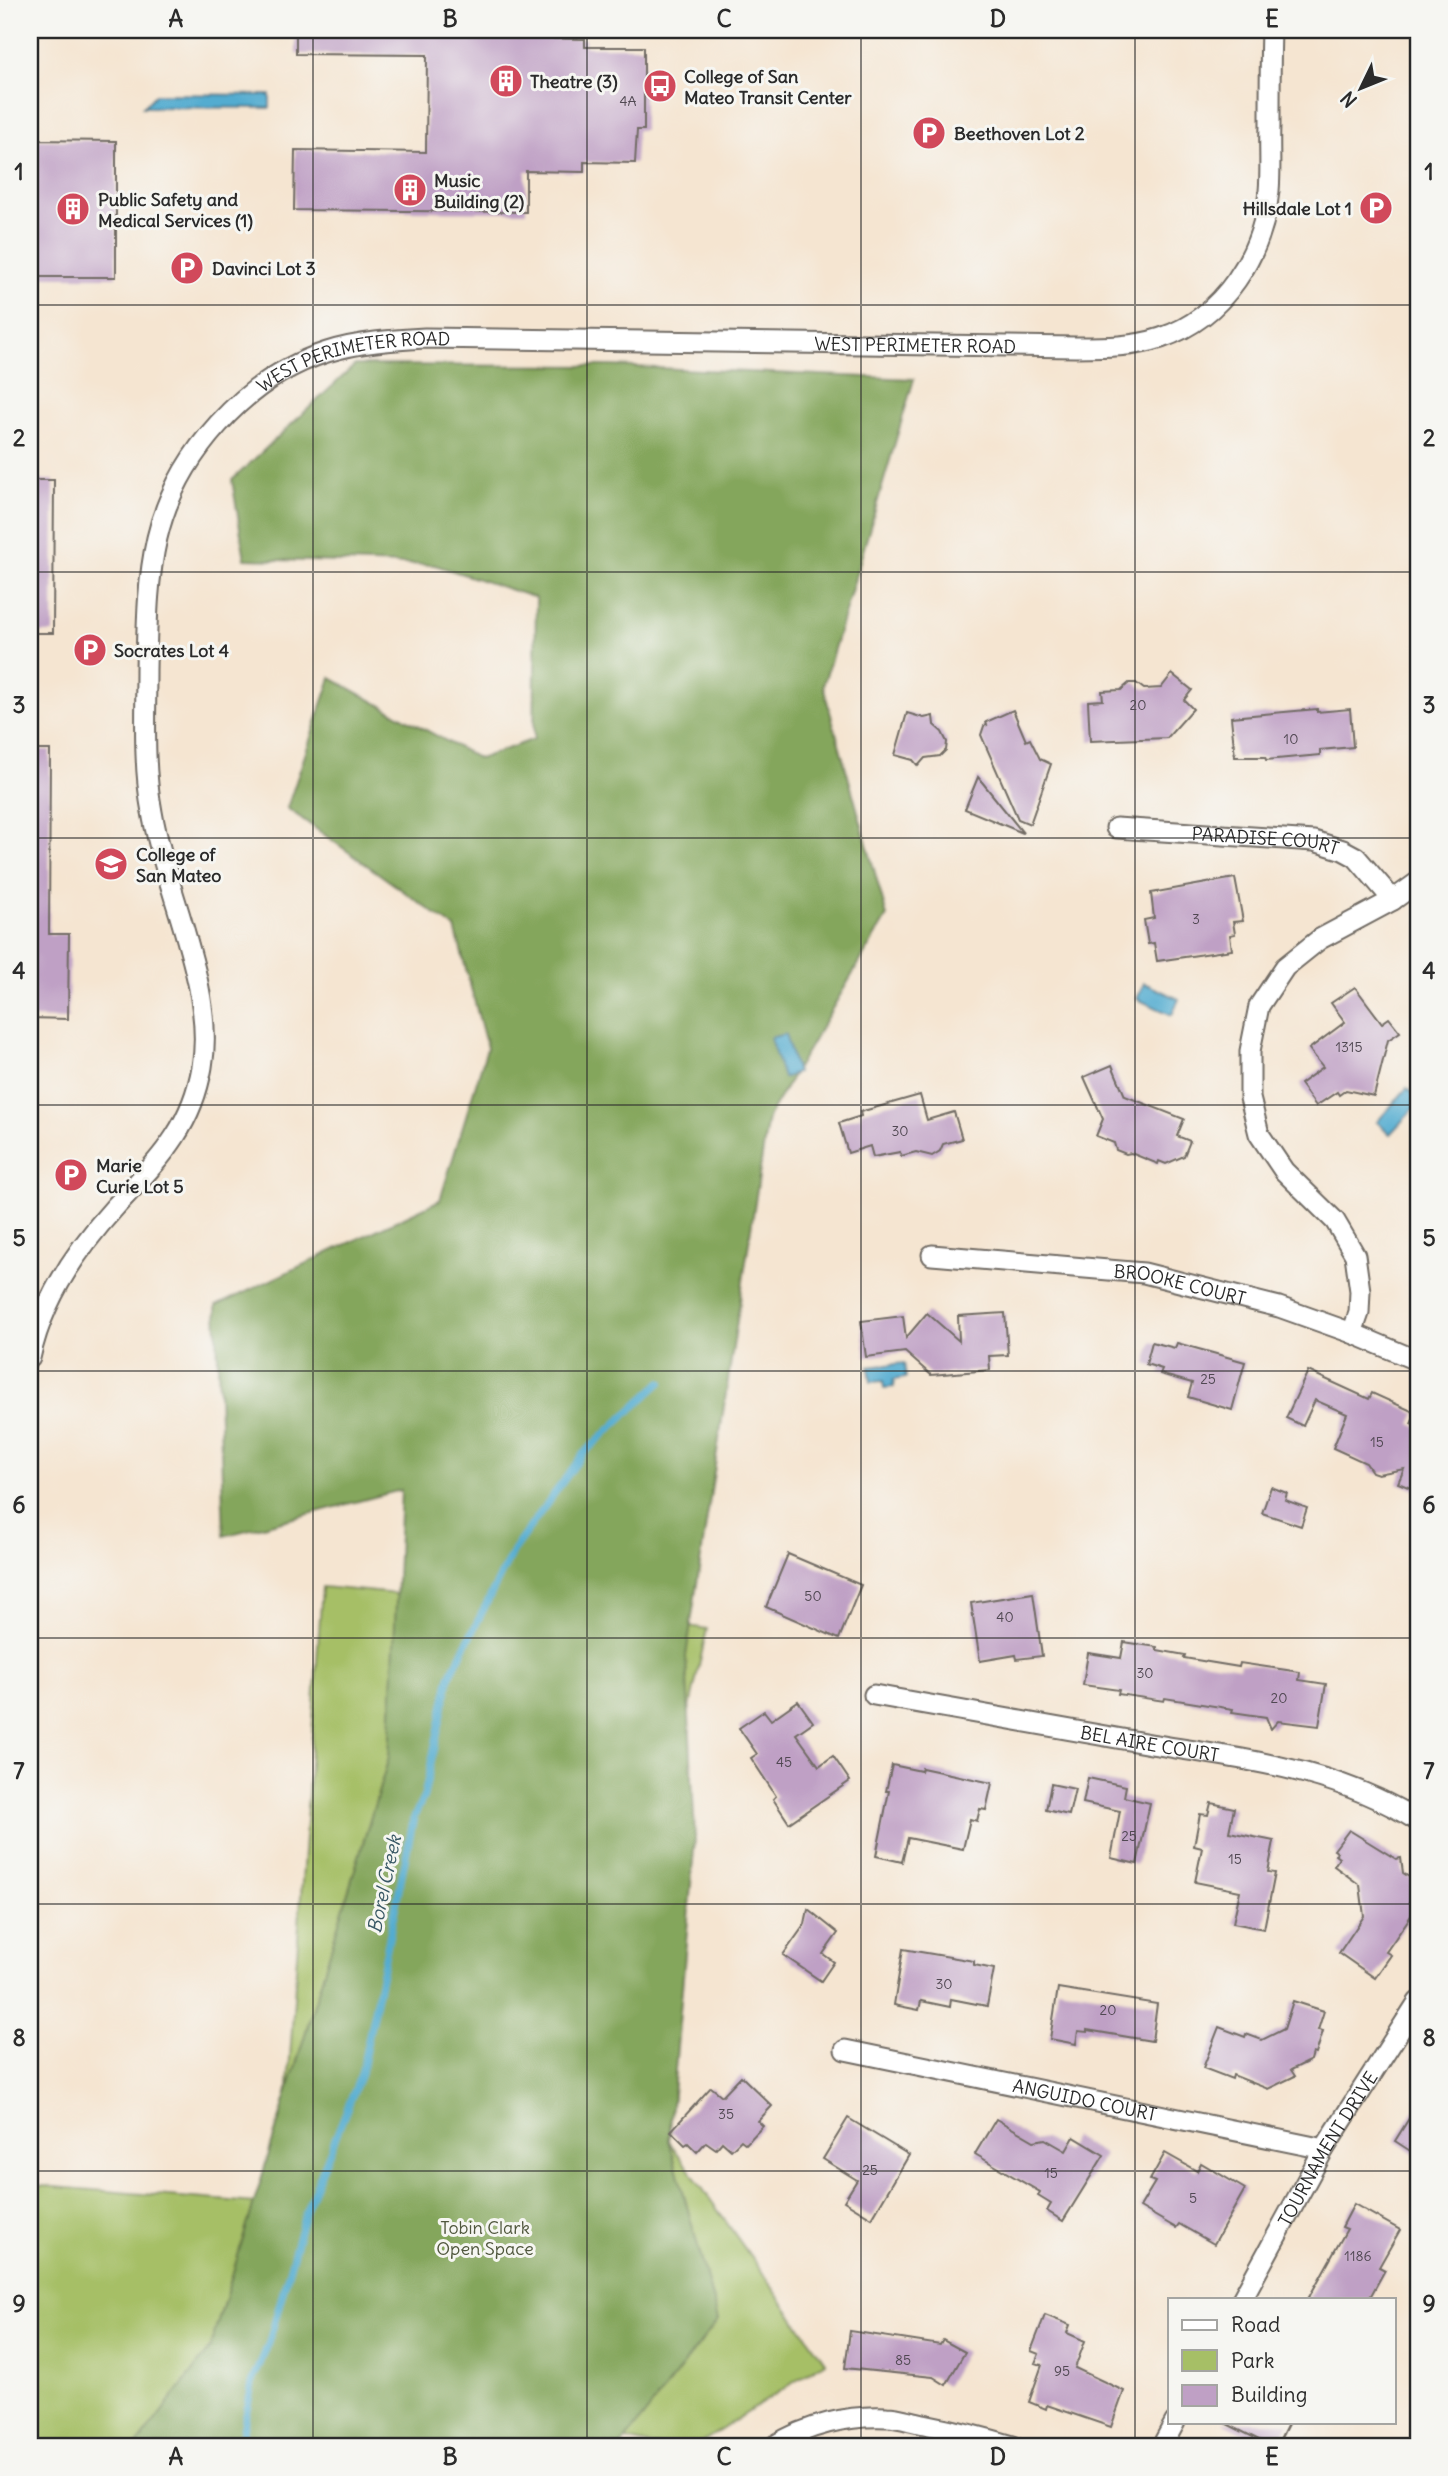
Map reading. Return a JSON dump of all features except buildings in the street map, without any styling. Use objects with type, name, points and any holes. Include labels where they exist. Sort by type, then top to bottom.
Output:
[{"type":"street","name":"WEST PERIMETER ROAD","points":[[30,1358],[38,1325],[72,1261],[108,1215],[156,1164],[184,1125],[194,1102],[202,1066],[204,1015],[199,988],[159,844],[148,782],[147,605],[158,535],[169,503],[198,450],[218,424],[241,401],[294,366],[324,353],[354,345],[386,341],[425,338],[1076,347],[1133,345],[1161,338],[1194,321],[1220,300],[1248,263],[1258,241],[1269,190],[1271,30]]},
{"type":"street","name":"PARADISE COURT","points":[[1116,828],[1314,841],[1356,857],[1393,900]]},
{"type":"street","points":[[1352,1333],[1359,1313],[1360,1291],[1355,1255],[1335,1221],[1284,1171],[1259,1134],[1250,1098],[1250,1051],[1259,1006],[1285,967],[1320,939],[1393,900],[1418,882]]},
{"type":"street","name":"BROOKE COURT","points":[[932,1255],[1144,1273],[1279,1307],[1352,1333],[1418,1361]]},
{"type":"street","name":"BEL AIRE COURT","points":[[874,1695],[1266,1764],[1335,1780],[1390,1803],[1418,1821]]},
{"type":"street","name":"TOURNAMENT DRIVE","points":[[1243,2298],[1324,2149],[1418,2002]]},
{"type":"street","name":"ANGUIDO COURT","points":[[845,2050],[1324,2149]]},
{"type":"street","points":[[774,2446],[827,2423],[888,2417],[975,2434],[1013,2446]]},
{"type":"street","points":[[1162,2446],[1174,2424]]},
{"type":"green space","points":[[355,365],[611,366],[914,379],[823,686],[887,916],[768,1117],[686,1656],[695,1838],[669,2140],[718,2320],[621,2446],[136,2446],[210,2348],[389,1757],[401,1490],[224,1536],[216,1306],[440,1200],[487,1048],[455,928],[287,808],[331,678],[479,759],[534,739],[536,598],[435,565],[245,559],[232,480]]},
{"type":"green space","name":"Tobin Clark Open Space","points":[[322,1587],[624,1615],[707,1629],[688,1716],[693,1840],[669,2141],[825,2362],[696,2446],[653,2446],[604,2435],[594,2446],[30,2446],[30,2185],[280,2205]]},
{"type":"water","points":[[156,94],[270,95],[270,108],[143,107]]},
{"type":"water","points":[[1144,983],[1179,999],[1172,1015],[1137,999]]},
{"type":"water","points":[[785,1034],[797,1073],[783,1078],[770,1038]]},
{"type":"water","points":[[1407,1088],[1418,1098],[1418,1104],[1390,1134],[1377,1122]]},
{"type":"water","points":[[904,1363],[906,1378],[893,1380],[894,1387],[884,1388],[883,1381],[871,1382],[869,1367]]},
{"type":"waterway","name":"Borel Creek","points":[[240,2446],[252,2384],[269,2342],[305,2213],[361,2074],[414,1817],[424,1796],[450,1676],[514,1549],[583,1454],[661,1382]]},
{"type":"place","name":"Theatre (3)","points":[[506,81]]},
{"type":"place","name":"College of San Mateo Transit Center","points":[[660,86]]},
{"type":"place","name":"Beethoven Lot 2","points":[[929,133]]},
{"type":"place","name":"Music Building (2)","points":[[410,190]]},
{"type":"place","name":"Hillsdale Lot 1","points":[[1376,208]]},
{"type":"place","name":"Public Safety and Medical Services (1)","points":[[73,209]]},
{"type":"place","name":"Davinci Lot 3","points":[[187,268]]},
{"type":"place","name":"Socrates Lot 4","points":[[90,650]]},
{"type":"place","name":"College of San Mateo","points":[[111,864]]},
{"type":"place","name":"Marie Curie Lot 5","points":[[71,1175]]}]
